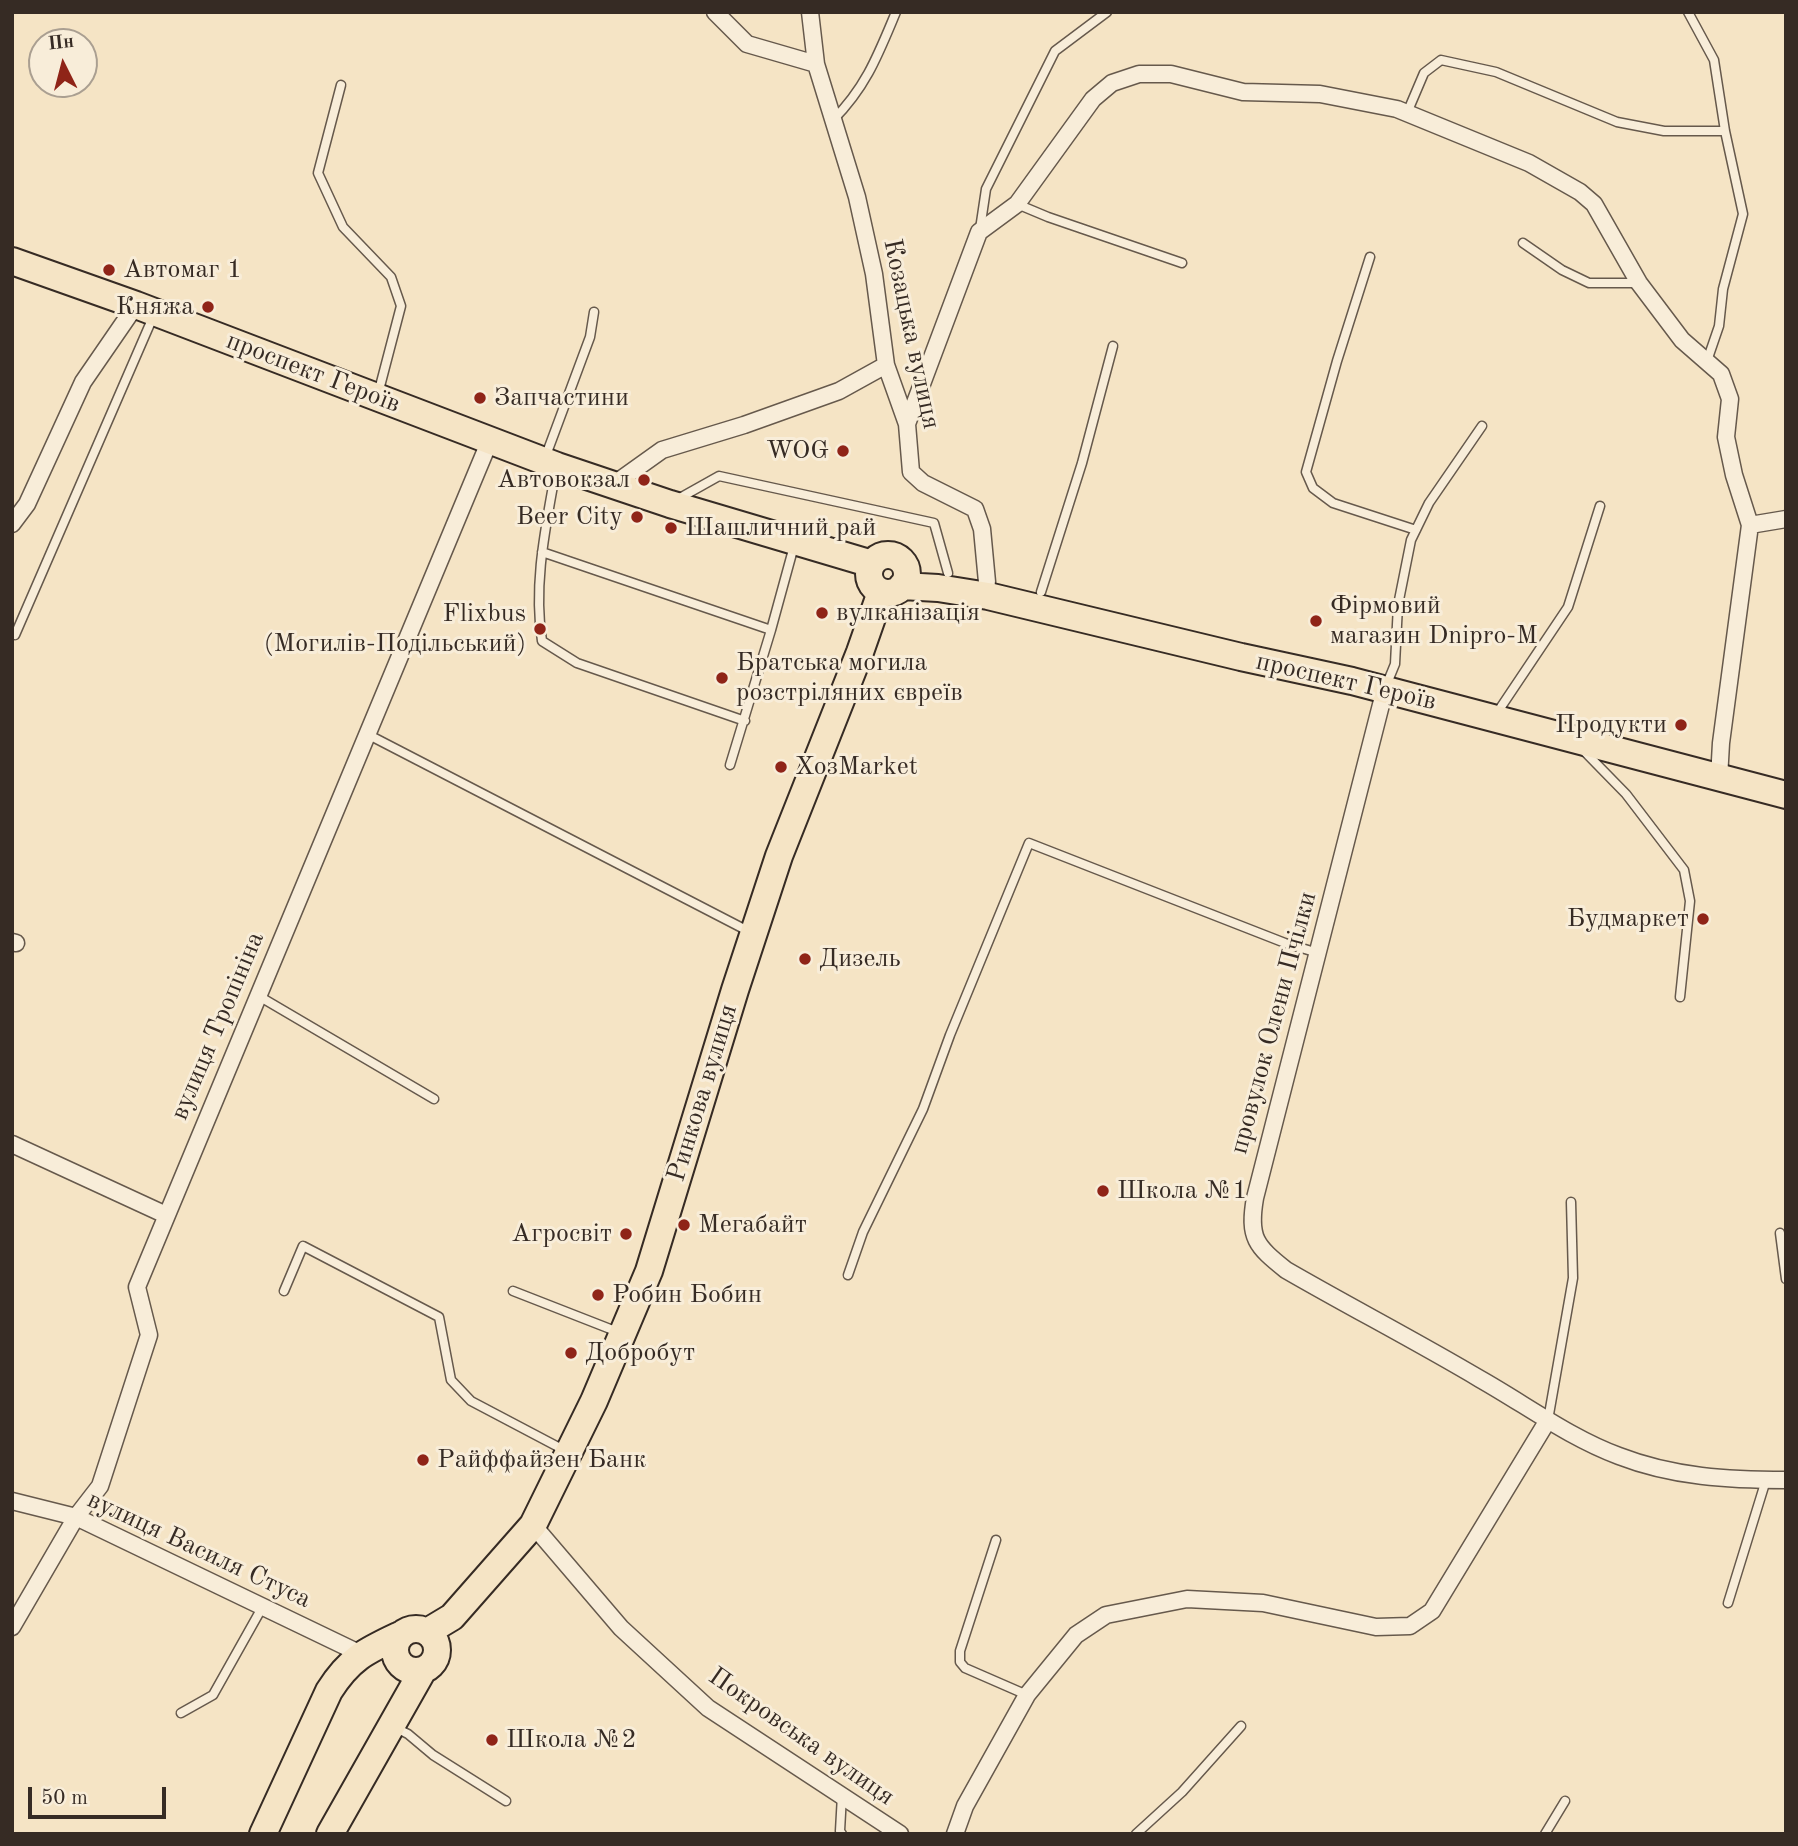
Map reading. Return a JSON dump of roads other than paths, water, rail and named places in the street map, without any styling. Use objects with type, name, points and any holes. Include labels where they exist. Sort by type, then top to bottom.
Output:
[{"type":"main road","name":"проспект Героїв","points":[[12,261],[613,485],[872,564],[880,557],[891,556],[901,561],[897,583]]},
{"type":"main road","name":"проспект Героїв","points":[[897,583],[948,573],[1041,593],[1387,682],[1577,737],[1719,769],[1786,778]]},
{"type":"main road","name":"проспект Героїв","points":[[897,583],[988,596],[1241,657],[1387,682],[1501,707],[1719,769],[1786,795]]},
{"type":"main road","name":"Ринкова вулиця","points":[[263,1834],[329,1691],[341,1673],[362,1654],[416,1629],[427,1632],[452,1617],[533,1525],[594,1401],[649,1271],[779,856],[860,652],[897,583]]},
{"type":"main road","points":[[330,1834],[424,1670],[434,1662],[437,1649],[427,1632]]},
{"type":"main road","points":[[400,1635],[394,1648],[398,1662],[409,1671],[424,1670]]},
{"type":"street","name":"Козацька вулиця","points":[[810,12],[816,64],[857,197],[871,261],[886,365],[907,424],[911,472],[923,483],[975,509],[982,529],[987,582]]},
{"type":"street","points":[[714,13],[747,44],[816,64]]},
{"type":"street","points":[[907,424],[979,232],[1017,204],[1093,99],[1112,83],[1139,74],[1171,74],[1243,92],[1321,94],[1397,108],[1528,163],[1580,192],[1594,204],[1639,283],[1682,340],[1721,373],[1730,399],[1726,437],[1734,475],[1750,525],[1719,769]]},
{"type":"street","points":[[12,524],[27,504],[83,382],[145,309]]},
{"type":"street","points":[[613,485],[662,450],[744,425],[839,391],[886,365]]},
{"type":"street","name":"вулиця Тропініна","points":[[12,1627],[76,1517],[100,1486],[149,1335],[137,1287],[490,440]]},
{"type":"street","points":[[1750,525],[1786,519]]},
{"type":"street","name":"провулок Олени Пчілки","points":[[1387,682],[1255,1198],[1251,1219],[1255,1237],[1264,1252],[1286,1270],[1479,1378],[1548,1420],[1619,1457],[1670,1471],[1723,1480],[1786,1480]]},
{"type":"street","points":[[12,1144],[166,1216]]},
{"type":"street","points":[[955,1834],[965,1806],[1027,1695],[1076,1635],[1106,1615],[1187,1599],[1263,1603],[1376,1628],[1410,1626],[1432,1611],[1548,1420]]},
{"type":"street","name":"вулиця Василя Стуса","points":[[12,1501],[76,1517],[362,1654]]},
{"type":"street","name":"Покровська вулиця","points":[[533,1525],[621,1628],[708,1707],[900,1834]]},
{"type":"lane","points":[[833,120],[847,106],[870,74],[896,12]]},
{"type":"lane","points":[[979,232],[986,189],[1055,51],[1107,12]]},
{"type":"lane","points":[[1688,12],[1714,60],[1725,131],[1743,214],[1723,289],[1719,326],[1707,361]]},
{"type":"lane","points":[[1406,113],[1424,73],[1441,60],[1496,72],[1617,122],[1664,131],[1725,131]]},
{"type":"lane","points":[[341,85],[318,173],[343,226],[391,277],[401,306],[378,397]]},
{"type":"lane","points":[[1017,204],[1048,218],[1182,263]]},
{"type":"lane","points":[[1523,243],[1562,270],[1589,283],[1639,283]]},
{"type":"lane","points":[[1370,257],[1336,361],[1306,472],[1313,488],[1333,503],[1416,530]]},
{"type":"lane","points":[[15,635],[145,309]]},
{"type":"lane","points":[[594,312],[590,337],[551,464],[538,612],[542,641],[578,663],[745,721]]},
{"type":"lane","points":[[1041,593],[1082,463],[1113,346]]},
{"type":"lane","points":[[1387,682],[1395,664],[1398,606],[1411,540],[1429,503],[1482,426]]},
{"type":"lane","points":[[670,504],[719,476],[934,523],[948,573]]},
{"type":"lane","points":[[1501,707],[1568,607],[1600,506]]},
{"type":"lane","points":[[730,765],[745,721],[795,541]]},
{"type":"lane","points":[[542,552],[771,630]]},
{"type":"lane","points":[[367,734],[753,934]]},
{"type":"lane","points":[[1577,737],[1586,755],[1626,794],[1684,870],[1690,901],[1680,998]]},
{"type":"lane","points":[[848,1275],[863,1232],[923,1109],[950,1035],[1029,844],[1285,943],[1318,953]]},
{"type":"lane","points":[[257,995],[434,1099]]},
{"type":"lane","points":[[1548,1420],[1573,1278],[1571,1202]]},
{"type":"lane","points":[[1780,1233],[1786,1279]]},
{"type":"lane","points":[[284,1290],[303,1246],[439,1317],[451,1380],[471,1401],[569,1452]]},
{"type":"lane","points":[[513,1291],[622,1334]]},
{"type":"lane","points":[[1728,1603],[1766,1480]]},
{"type":"lane","points":[[996,1540],[960,1651],[960,1662],[965,1668],[1027,1695]]},
{"type":"lane","points":[[181,1713],[213,1695],[263,1606]]},
{"type":"lane","points":[[392,1726],[408,1734],[433,1755],[506,1801]]},
{"type":"lane","points":[[1136,1834],[1182,1792],[1241,1726]]},
{"type":"lane","points":[[842,1796],[842,1834]]},
{"type":"lane","points":[[1545,1834],[1565,1801]]},
{"type":"place","name":"Автомаг 1","points":[[109,270]]},
{"type":"place","name":"Княжа","points":[[208,307]]},
{"type":"place","name":"Запчастини","points":[[480,398]]},
{"type":"place","name":"WOG","points":[[843,451]]},
{"type":"place","name":"Автовокзал","points":[[644,480]]},
{"type":"place","name":"Beer City","points":[[637,517]]},
{"type":"place","name":"Шашличний рай","points":[[671,528]]},
{"type":"place","name":"вулканізація","points":[[822,613]]},
{"type":"place","name":"Фірмовий магазин Dnipro-M","points":[[1316,621]]},
{"type":"place","name":"Flixbus (Могилів-Подільський)","points":[[540,629]]},
{"type":"place","name":"Братська могила розстріляних євреїв","points":[[722,678]]},
{"type":"place","name":"Продукти","points":[[1681,725]]},
{"type":"place","name":"ХозMarket","points":[[781,767]]},
{"type":"place","name":"Будмаркет","points":[[1703,919]]},
{"type":"place","name":"Дизель","points":[[805,959]]},
{"type":"place","name":"Школа №1","points":[[1103,1191]]},
{"type":"place","name":"Мегабайт","points":[[684,1225]]},
{"type":"place","name":"Агросвіт","points":[[626,1234]]},
{"type":"place","name":"Робин Бобин","points":[[598,1295]]},
{"type":"place","name":"Добробут","points":[[571,1353]]},
{"type":"place","name":"Райффайзен Банк","points":[[423,1460]]},
{"type":"place","name":"Школа №2","points":[[492,1740]]}]
